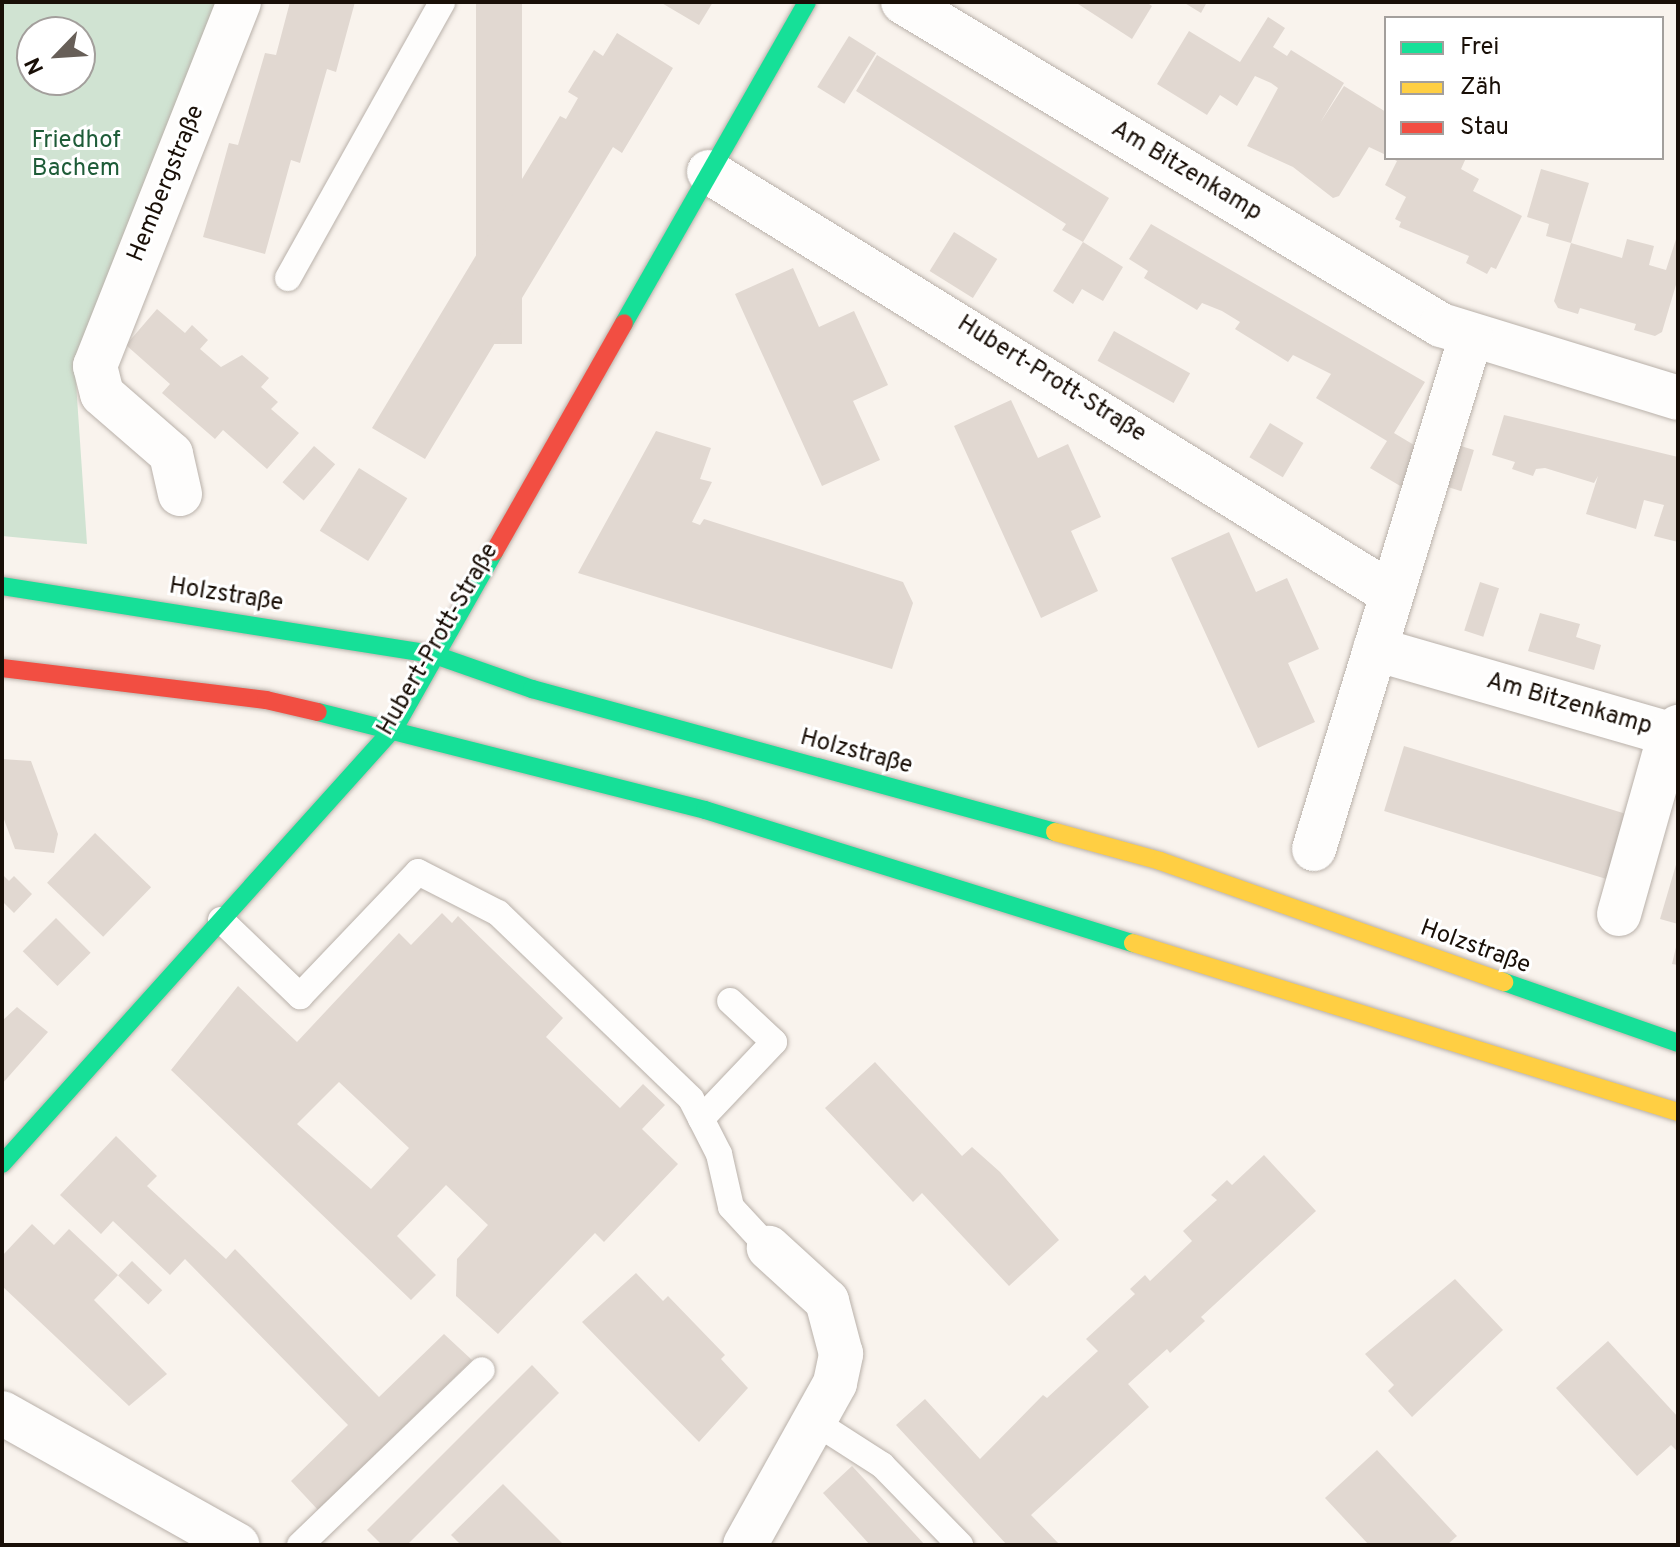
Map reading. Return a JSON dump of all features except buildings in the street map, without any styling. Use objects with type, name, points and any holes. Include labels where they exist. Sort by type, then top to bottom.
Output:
[{"type":"main road","name":"Hubert-Prott-Straße","points":[[2,1164],[395,727],[432,654],[807,2]]},
{"type":"main road","name":"Holzstraße","points":[[2,586],[432,654],[532,689],[1160,861],[1678,1043]]},
{"type":"main road","points":[[2,668],[266,700],[395,727],[705,810],[1678,1112]]},
{"type":"street","name":"Hembergstraße","points":[[180,494],[171,454],[102,394],[95,366],[239,2]]},
{"type":"street","name":"Am Bitzenkamp","points":[[903,2],[1441,325],[1678,398]]},
{"type":"street","name":"Hubert-Prott-Straße","points":[[709,172],[1390,593]]},
{"type":"street","points":[[1314,849],[1471,336]]},
{"type":"street","name":"Am Bitzenkamp","points":[[1375,649],[1674,730],[1619,914]]},
{"type":"street","points":[[745,1545],[835,1383],[841,1354],[837,1325],[827,1301],[769,1248]]},
{"type":"street","points":[[2,1413],[237,1545]]},
{"type":"lane","points":[[288,278],[442,2]]},
{"type":"lane","points":[[221,920],[300,996],[418,872],[498,913],[691,1099],[719,1154],[731,1207],[769,1248]]},
{"type":"lane","points":[[701,1119],[774,1042],[730,1001]]},
{"type":"lane","points":[[300,1545],[482,1370]]},
{"type":"lane","points":[[815,1422],[882,1465],[960,1545]]},
{"type":"green space","name":"Friedhof Bachem","points":[[2,2],[220,2],[75,368],[87,544],[2,536]]},
{"type":"traffic: fast","points":[[624,323],[807,2]]},
{"type":"traffic: fast","points":[[2,1164],[395,727],[494,552]]},
{"type":"traffic: fast","points":[[2,586],[432,654],[532,689],[1055,832]]},
{"type":"traffic: fast","points":[[318,712],[705,810],[1133,943]]},
{"type":"traffic: fast","points":[[1504,982],[1678,1043]]},
{"type":"traffic: slow","points":[[1055,832],[1160,861],[1504,982]]},
{"type":"traffic: slow","points":[[1133,943],[1678,1112]]},
{"type":"traffic: jam","points":[[494,552],[624,323]]},
{"type":"traffic: jam","points":[[2,668],[266,700],[318,712]]}]
